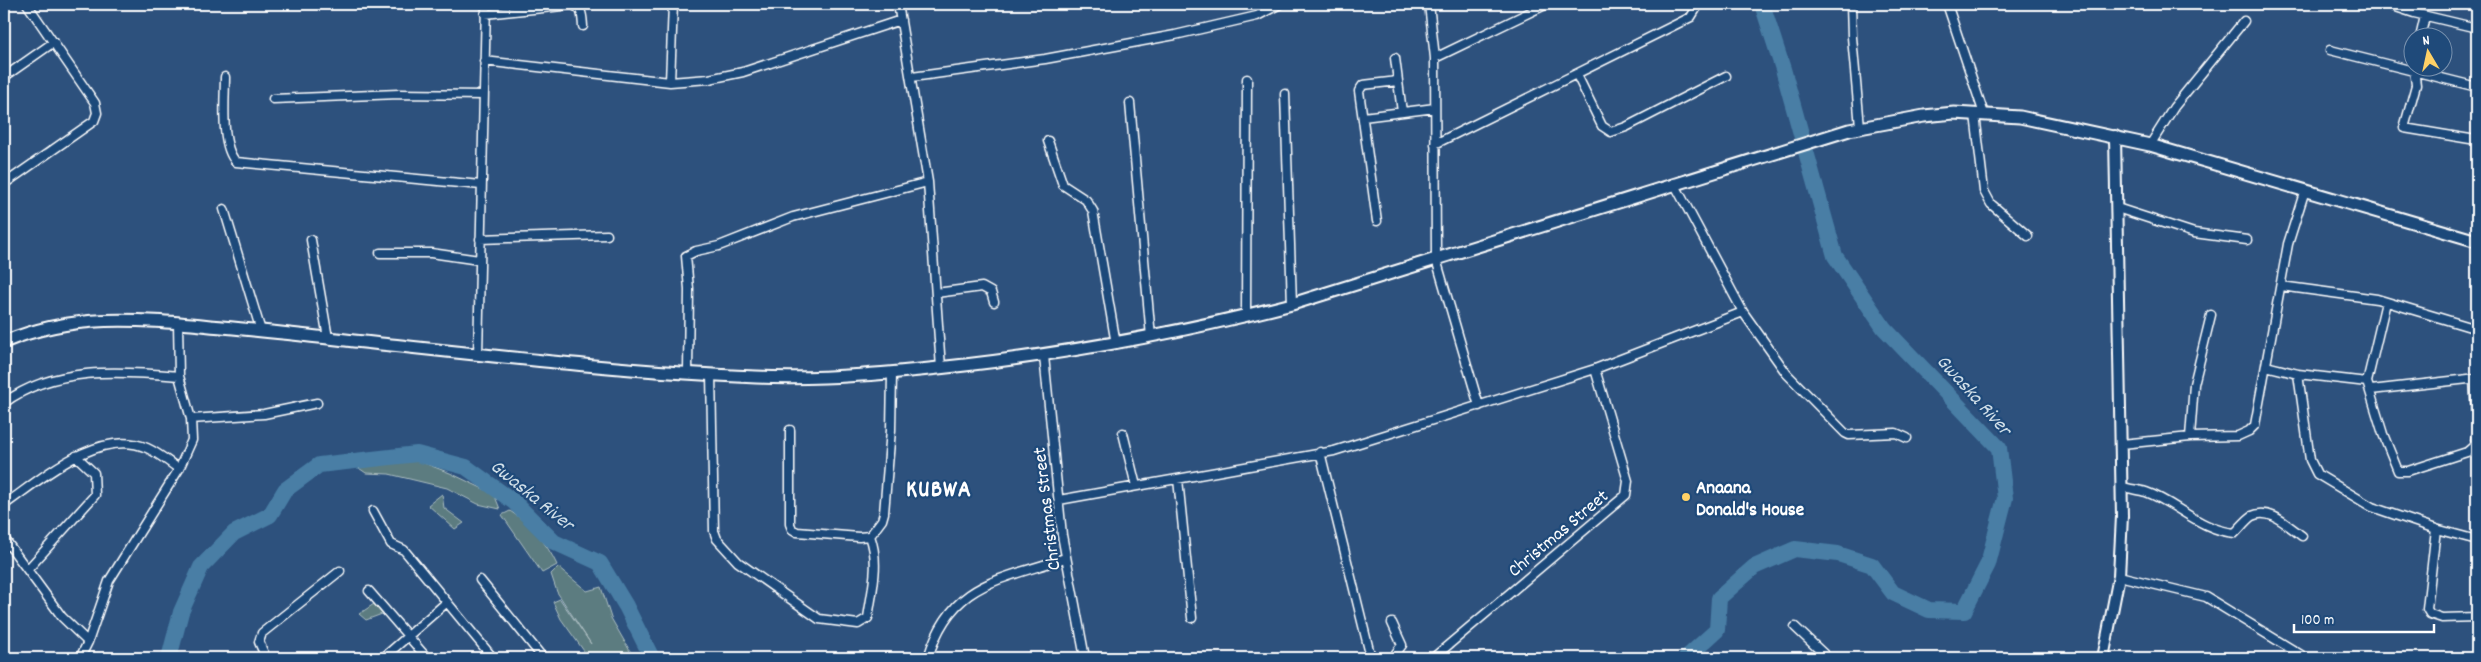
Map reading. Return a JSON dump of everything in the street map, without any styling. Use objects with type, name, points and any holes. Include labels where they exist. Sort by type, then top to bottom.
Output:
[{"type":"main road","points":[[4,342],[36,329],[85,320],[128,319],[261,331],[478,355],[711,374],[830,378],[892,374],[1044,356],[1151,338],[1246,316],[1292,304],[1674,183],[1860,127],[1954,113],[2020,117],[2115,136],[2477,241]]},
{"type":"street","points":[[4,184],[96,118],[95,102],[26,4]]},
{"type":"street","points":[[478,355],[482,95],[486,4]]},
{"type":"street","points":[[670,82],[673,4]]},
{"type":"street","points":[[898,4],[912,77],[928,182],[941,368]]},
{"type":"street","points":[[912,77],[1045,59],[1174,35],[1257,16],[1277,4]]},
{"type":"street","points":[[1429,4],[1435,58],[1436,259],[1479,406]]},
{"type":"street","points":[[1435,58],[1547,4]]},
{"type":"street","points":[[1435,144],[1577,75],[1690,16],[1699,4]]},
{"type":"street","points":[[1851,4],[1860,127]]},
{"type":"street","points":[[1947,4],[1980,114],[1984,191],[1991,204],[2028,236]]},
{"type":"street","points":[[2386,4],[2425,16],[2477,28]]},
{"type":"street","points":[[485,14],[572,5],[578,6],[581,11],[583,26]]},
{"type":"street","points":[[2422,28],[2425,16]]},
{"type":"street","points":[[484,61],[670,82],[709,79],[743,72],[901,20]]},
{"type":"street","points":[[2150,145],[2174,107],[2244,21]]},
{"type":"street","points":[[4,77],[54,42]]},
{"type":"street","points":[[2330,50],[2404,68]]},
{"type":"street","points":[[1395,58],[1402,112]]},
{"type":"street","points":[[1577,75],[1602,126],[1611,132],[1626,127],[1726,76]]},
{"type":"street","points":[[225,77],[226,135],[228,150],[236,162],[481,185]]},
{"type":"street","points":[[2415,78],[2416,85],[2404,128],[2476,140]]},
{"type":"street","points":[[2444,78],[2477,87]]},
{"type":"street","points":[[1246,316],[1247,79]]},
{"type":"street","points":[[1377,221],[1360,91],[1363,85],[1398,81]]},
{"type":"street","points":[[274,99],[399,94],[482,95]]},
{"type":"street","points":[[1285,94],[1292,304]]},
{"type":"street","points":[[1130,103],[1151,338]]},
{"type":"street","points":[[1363,116],[1435,108]]},
{"type":"street","points":[[2103,658],[2119,576],[2123,487],[2115,136]]},
{"type":"street","points":[[1048,141],[1063,185],[1086,200],[1093,211],[1116,344]]},
{"type":"street","points":[[688,372],[689,290],[686,256],[696,251],[720,246],[793,217],[928,182]]},
{"type":"street","points":[[1674,183],[1743,312],[1787,374],[1849,436],[1896,432],[1907,438]]},
{"type":"street","points":[[2122,444],[2190,437],[2238,436],[2249,431],[2254,425],[2258,414],[2288,244],[2306,190]]},
{"type":"street","points":[[2117,208],[2194,233],[2247,240]]},
{"type":"street","points":[[224,209],[261,331]]},
{"type":"street","points":[[480,239],[607,234]]},
{"type":"street","points":[[311,240],[328,338]]},
{"type":"street","points":[[380,253],[431,254],[479,260]]},
{"type":"street","points":[[2281,286],[2353,294],[2386,302],[2476,329],[2477,341]]},
{"type":"street","points":[[936,293],[982,287],[991,292],[994,302]]},
{"type":"street","points":[[2371,390],[2475,378],[2477,432],[2474,446],[2467,452],[2408,471],[2398,471],[2383,434],[2367,382],[2386,302]]},
{"type":"street","points":[[1059,500],[1334,450],[1596,369],[1743,312]]},
{"type":"street","points":[[2190,437],[2194,384],[2211,315]]},
{"type":"street","points":[[80,658],[88,642],[109,581],[179,469],[192,440],[191,419],[179,376],[178,323]]},
{"type":"street","name":"Christmas Street","points":[[1044,356],[1065,558],[1084,658]]},
{"type":"street","points":[[2266,366],[2298,374],[2367,382]]},
{"type":"street","name":"Christmas Street","points":[[1433,658],[1626,495],[1628,481],[1596,369]]},
{"type":"street","points":[[4,402],[19,392],[36,386],[61,378],[85,374],[137,373],[179,376]]},
{"type":"street","points":[[711,374],[714,531],[717,539],[738,562],[819,619],[858,624],[868,618],[876,566],[870,536]]},
{"type":"street","points":[[870,536],[882,520],[884,513],[891,430],[892,374]]},
{"type":"street","points":[[2298,374],[2312,468],[2355,498],[2390,514],[2477,540]]},
{"type":"street","points":[[191,419],[264,414],[317,402]]},
{"type":"street","points":[[790,430],[790,524],[792,529],[797,532],[815,534],[870,536]]},
{"type":"street","points":[[1123,432],[1136,486]]},
{"type":"street","points":[[4,505],[76,456],[116,444],[147,448],[179,469]]},
{"type":"street","points":[[1320,452],[1371,658]]},
{"type":"street","points":[[28,569],[95,495],[94,473],[76,456]]},
{"type":"street","points":[[1178,479],[1192,618]]},
{"type":"street","points":[[2123,487],[2147,492],[2202,523],[2224,532],[2235,533],[2250,517],[2262,513],[2275,516],[2302,536]]},
{"type":"street","points":[[373,510],[391,544],[404,550],[493,658]]},
{"type":"street","points":[[2436,529],[2427,609],[2430,614],[2442,618],[2477,617]]},
{"type":"street","points":[[4,538],[62,617],[88,642]]},
{"type":"street","points":[[928,658],[946,616],[969,593],[1065,558]]},
{"type":"street","points":[[266,658],[259,642],[262,633],[340,571]]},
{"type":"street","points":[[2119,576],[2206,597],[2306,658]]},
{"type":"street","points":[[480,580],[543,658]]},
{"type":"street","points":[[369,591],[427,658]]},
{"type":"street","points":[[383,658],[447,602]]},
{"type":"street","points":[[1392,623],[1402,645],[1396,653],[1396,658]]},
{"type":"street","points":[[1795,627],[1828,658]]},
{"type":"street","points":[[4,653],[9,658]]},
{"type":"green space","points":[[413,459],[450,473],[494,494],[500,509],[478,504],[447,488],[389,474],[366,473],[353,464]]},
{"type":"green space","points":[[442,494],[444,508],[464,523],[455,529],[428,505]]},
{"type":"green space","points":[[510,511],[537,535],[557,565],[542,573],[502,515]]},
{"type":"green space","points":[[558,567],[587,591],[601,587],[611,618],[634,658],[589,658],[561,619],[553,602],[560,599],[591,644],[557,592],[551,574]]},
{"type":"green space","points":[[374,604],[382,614],[366,620],[359,614]]},
{"type":"waterway","name":"Gwaska River","points":[[1686,658],[1717,630],[1719,598],[1754,567],[1795,549],[1838,554],[1872,565],[1893,593],[1929,610],[1964,611],[1988,564],[2005,498],[1999,448],[1884,328],[1835,256],[1783,69],[1762,4]]},
{"type":"waterway","name":"Gwaska River","points":[[169,658],[181,612],[201,567],[234,533],[270,515],[285,490],[319,465],[417,454],[466,467],[514,502],[554,542],[600,563],[626,606],[652,658]]},
{"type":"place","name":"Anaana Donald's House","points":[[1686,497]]},
{"type":"district","name":"KUBWA","points":[[939,488]]}]
